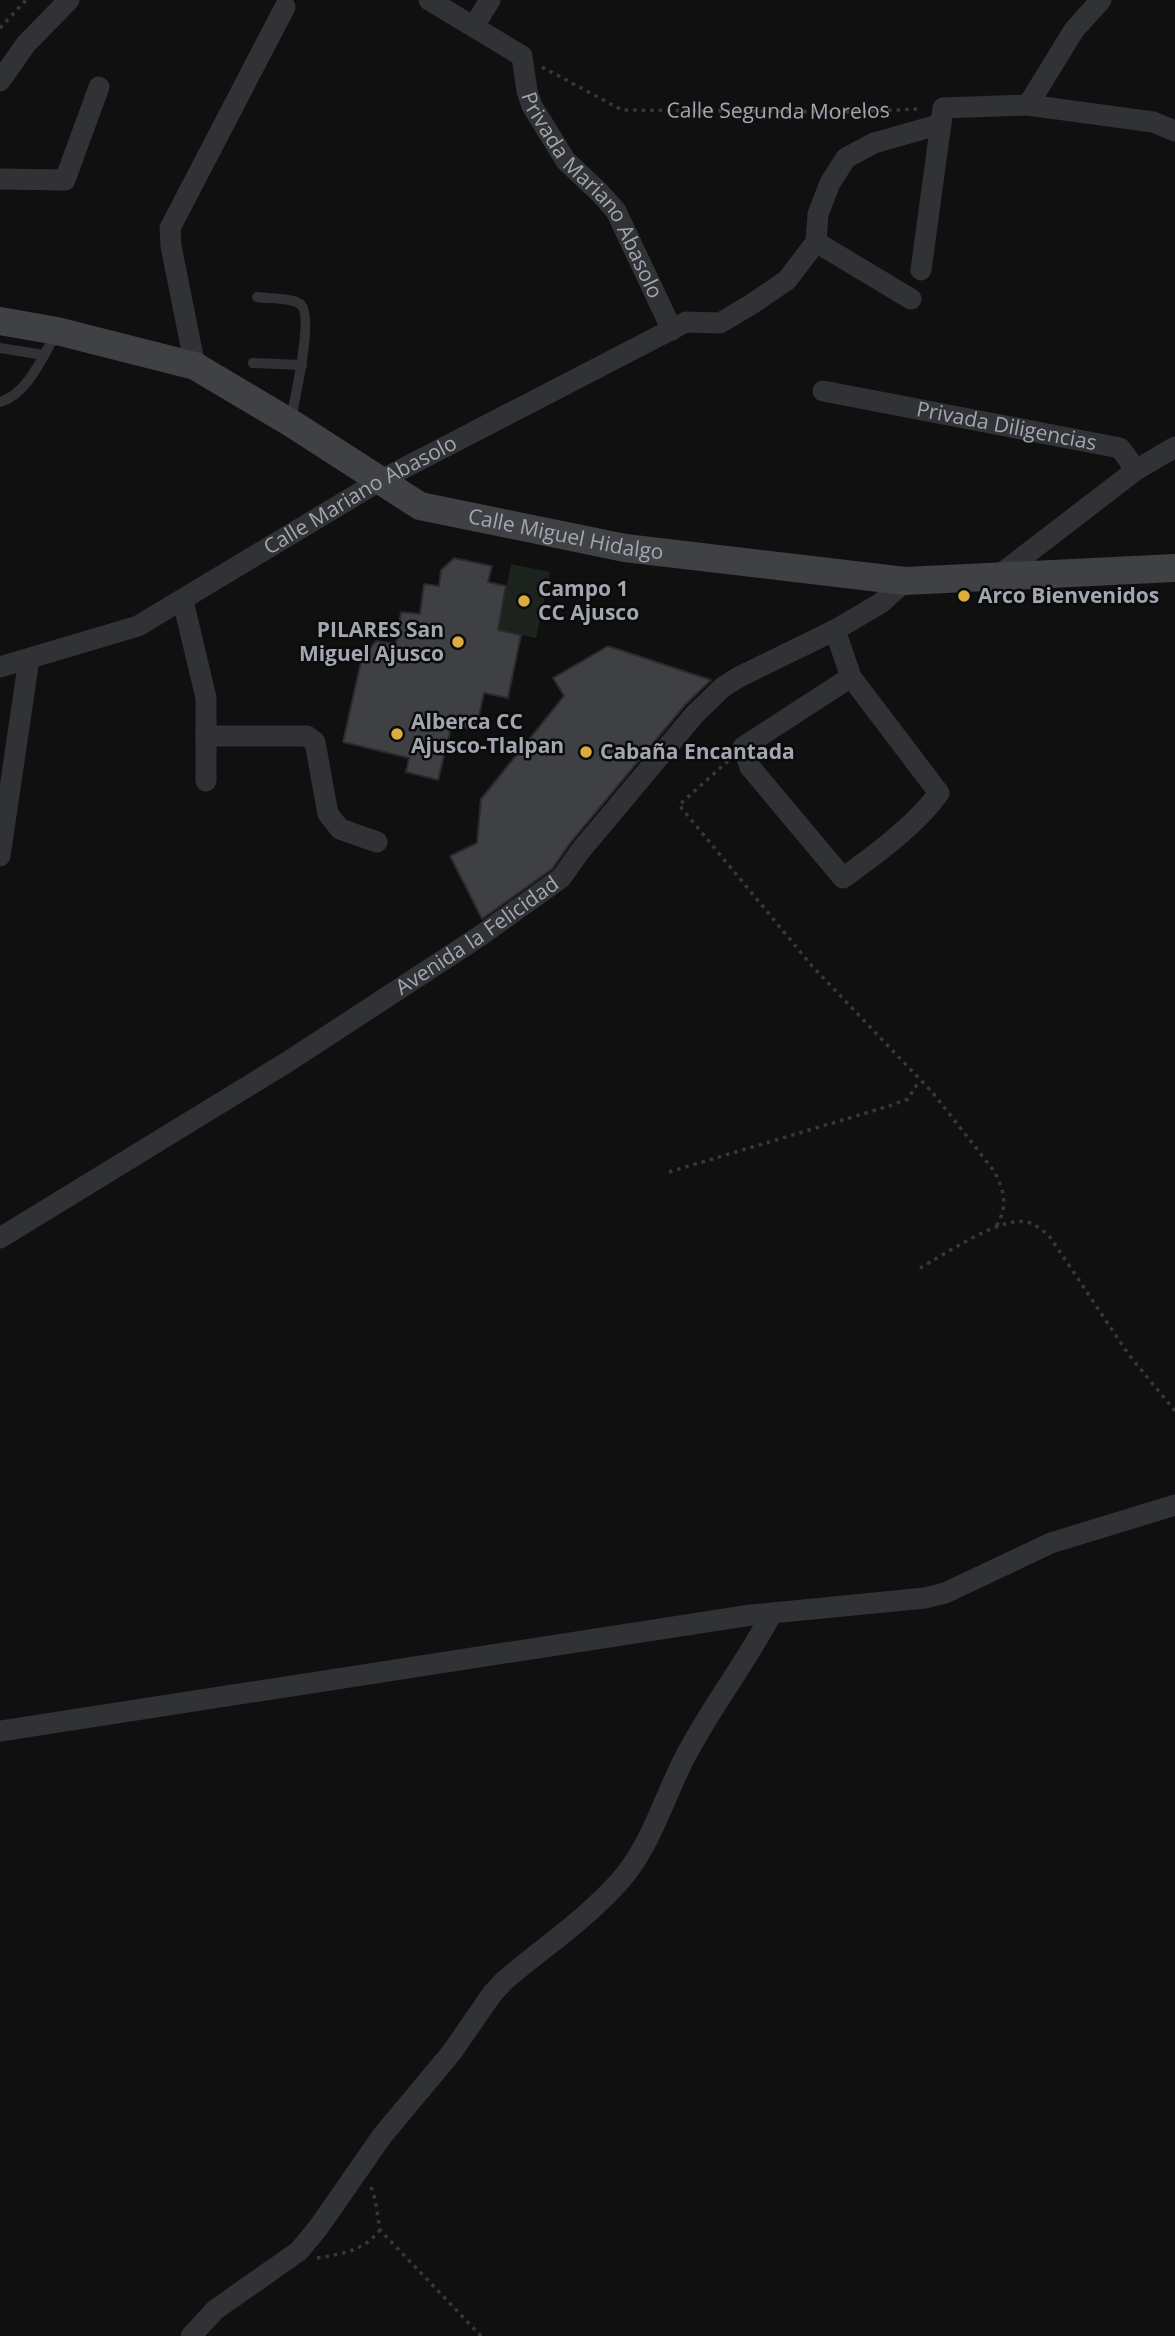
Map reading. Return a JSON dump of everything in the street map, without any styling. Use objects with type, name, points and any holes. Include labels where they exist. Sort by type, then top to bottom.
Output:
[{"type":"main road","name":"Calle Miguel Hidalgo","points":[[0,321],[50,343],[195,366],[291,423],[420,506],[625,548],[905,581],[1175,568]]},
{"type":"street","points":[[0,81],[26,44],[69,0]]},
{"type":"street","points":[[429,0],[522,56]]},
{"type":"street","points":[[474,26],[491,0]]},
{"type":"street","points":[[1028,105],[1074,30],[1101,0]]},
{"type":"street","points":[[195,366],[171,246],[170,228],[285,7]]},
{"type":"street","name":"Privada Mariano Abasolo","points":[[522,56],[532,106],[566,160],[616,211],[672,330]]},
{"type":"street","points":[[0,178],[65,180],[99,87]]},
{"type":"street","points":[[911,299],[816,242],[818,214],[830,183],[846,158],[874,143],[942,116],[1028,105],[1153,122],[1175,131]]},
{"type":"street","points":[[921,270],[942,116]]},
{"type":"street","name":"Calle Mariano Abasolo","points":[[0,667],[138,626],[381,480],[686,322],[720,323],[787,280],[816,242]]},
{"type":"street","name":"Privada Diligencias","points":[[823,391],[1120,448],[1136,470]]},
{"type":"street","points":[[998,576],[1136,470],[1175,447]]},
{"type":"street","name":"Avenida la Felicidad","points":[[0,1238],[289,1061],[480,936],[561,878],[581,850],[695,714],[723,687],[835,630],[881,603],[905,581]]},
{"type":"street","points":[[183,601],[206,698],[206,781]]},
{"type":"street","points":[[835,630],[850,677],[939,793],[929,807],[843,878],[750,767],[743,747],[850,677]]},
{"type":"street","points":[[0,856],[29,659]]},
{"type":"street","points":[[206,736],[307,736],[315,742],[328,814],[340,829],[377,842]]},
{"type":"street","points":[[0,1731],[772,1613],[925,1598],[945,1593],[1051,1543],[1175,1505]]},
{"type":"street","points":[[191,2336],[215,2310],[299,2251],[383,2136],[452,2053],[492,1994],[505,1980],[597,1904],[632,1866],[684,1758],[758,1641],[772,1613]]},
{"type":"lane","points":[[257,298],[300,304],[306,312],[302,365],[291,423]]},
{"type":"lane","points":[[0,348],[50,343]]},
{"type":"lane","points":[[0,402],[9,400],[22,389],[50,343]]},
{"type":"lane","points":[[253,363],[302,365]]},
{"type":"path","points":[[0,27],[26,0]]},
{"type":"path","name":"Calle Segunda Morelos","points":[[522,56],[622,110],[846,112],[942,116]]},
{"type":"path","points":[[743,747],[679,805],[812,966],[933,1093],[994,1171],[1001,1185],[1005,1207],[996,1227]]},
{"type":"path","points":[[669,1172],[887,1107],[908,1099],[919,1081]]},
{"type":"path","points":[[920,1268],[996,1227],[1012,1222],[1038,1226],[1050,1237],[1129,1354],[1175,1411]]},
{"type":"path","points":[[365,2161],[380,2230],[481,2336]]},
{"type":"path","points":[[289,2258],[312,2258],[349,2252],[365,2245],[380,2230]]},
{"type":"shaded area","name":"Campo 1 CC Ajusco","points":[[511,564],[550,572],[536,638],[498,630]]},
{"type":"building","name":"PILARES San Miguel Ajusco","points":[[454,558],[492,566],[488,582],[506,586],[498,630],[521,635],[508,698],[484,693],[476,730],[452,725],[438,780],[406,772],[409,758],[343,742],[362,657],[376,641],[396,644],[401,612],[420,614],[424,584],[439,586],[441,570]]},
{"type":"building","name":"Cabaña Encantada","points":[[608,646],[711,680],[685,705],[571,842],[552,869],[482,919],[450,856],[477,843],[481,799],[564,696],[553,678]]},
{"type":"place","name":"Arco Bienvenidos","points":[[964,596]]},
{"type":"place","name":"Campo 1 CC Ajusco","points":[[524,601]]},
{"type":"place","name":"PILARES San Miguel Ajusco","points":[[458,642]]},
{"type":"place","name":"Alberca CC Ajusco-Tlalpan","points":[[397,734]]},
{"type":"place","name":"Cabaña Encantada","points":[[586,752]]}]
